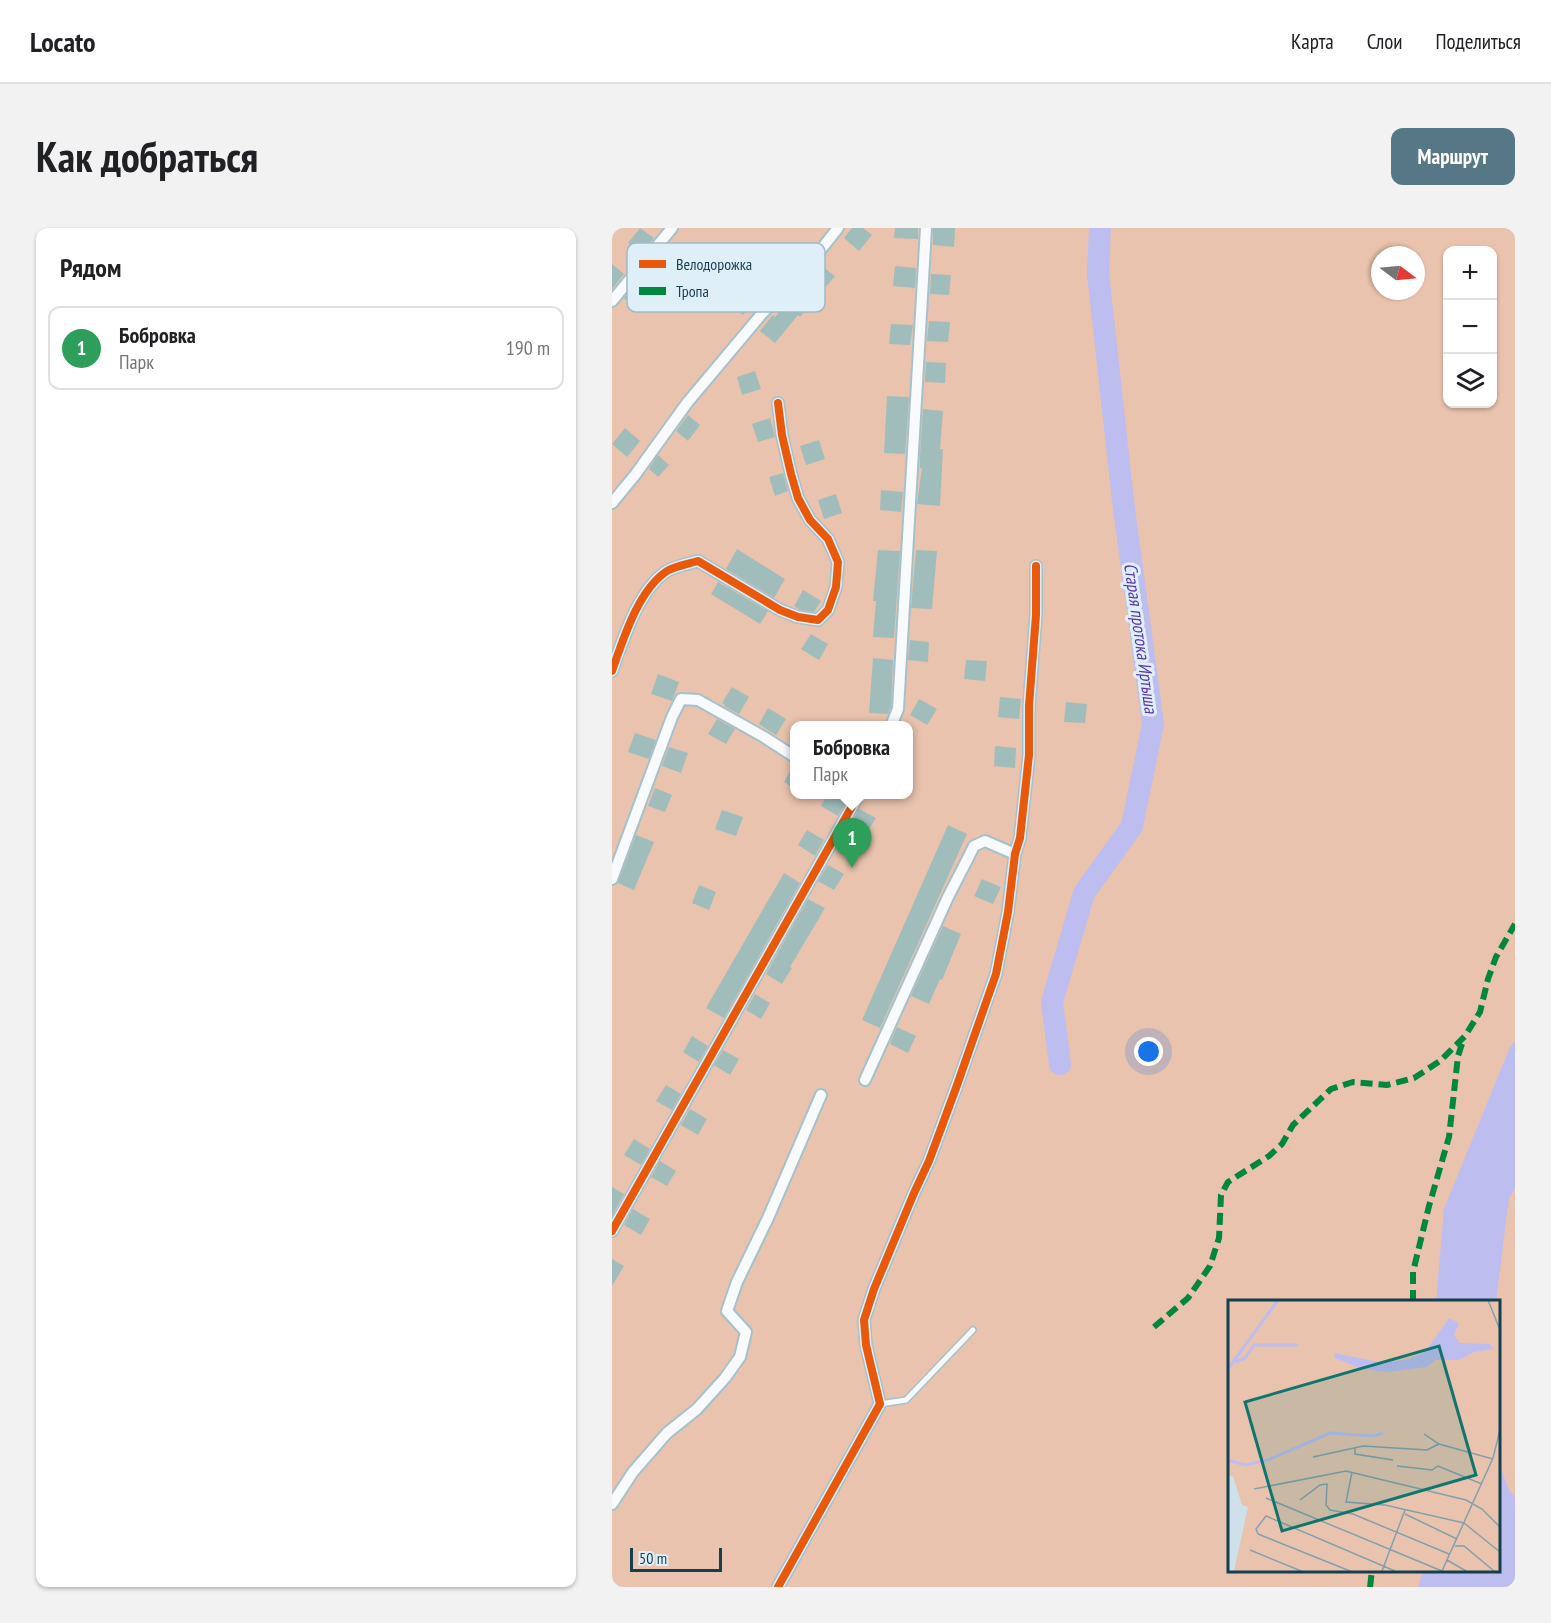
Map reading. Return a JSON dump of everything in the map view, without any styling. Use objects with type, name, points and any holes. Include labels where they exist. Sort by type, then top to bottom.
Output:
[{"type":"street","points":[[660,243],[672,228]]},
{"type":"street","points":[[825,244],[838,228]]},
{"type":"street","points":[[893,721],[898,710],[926,228]]},
{"type":"street","points":[[612,301],[627,283]]},
{"type":"street","points":[[612,503],[687,403],[764,312]]},
{"type":"street","points":[[612,671],[635,610],[656,580],[669,570],[698,561],[780,610],[798,618],[818,620],[828,610],[836,587],[838,562],[828,538],[810,520],[798,498],[782,435],[778,403]]},
{"type":"street","points":[[778,1587],[880,1404],[866,1345],[864,1320],[883,1268],[929,1161],[996,974],[1008,912],[1015,854],[1020,838],[1029,755],[1029,706],[1036,615],[1036,566]]},
{"type":"street","points":[[612,879],[668,727],[681,699],[698,700],[790,754]]},
{"type":"street","points":[[612,1232],[857,799]]},
{"type":"street","points":[[865,1080],[948,897],[974,846],[985,841],[1015,854]]},
{"type":"street","points":[[612,1504],[633,1472],[660,1441],[697,1408],[725,1378],[740,1357],[746,1332],[727,1311],[737,1282],[768,1218],[821,1095]]},
{"type":"lane","points":[[880,1404],[906,1400],[973,1329]]},
{"type":"shaded area","points":[[612,228],[1515,228],[1515,1587],[612,1587]]},
{"type":"water","points":[[1515,1041],[1515,1189],[1509,1198],[1496,1300],[1436,1300],[1444,1209],[1510,1047]]},
{"type":"water","points":[[1500,1465],[1507,1486],[1515,1498],[1515,1587],[1418,1587],[1423,1572],[1500,1572]]},
{"type":"building","points":[[640,228],[654,238],[650,243],[628,243]]},
{"type":"building","points":[[852,228],[863,228],[872,235],[859,251],[844,238]]},
{"type":"building","points":[[895,228],[918,228],[918,239],[894,238]]},
{"type":"building","points":[[933,228],[955,228],[954,247],[933,245]]},
{"type":"building","points":[[612,264],[624,274],[612,289]]},
{"type":"building","points":[[895,266],[916,268],[915,288],[893,286]]},
{"type":"building","points":[[825,268],[835,276],[825,288]]},
{"type":"building","points":[[931,274],[951,275],[949,295],[930,294]]},
{"type":"building","points":[[779,312],[804,312],[800,317],[798,315],[775,343],[760,331],[773,315],[775,317]]},
{"type":"building","points":[[929,321],[950,322],[948,342],[927,341]]},
{"type":"building","points":[[891,324],[913,325],[910,345],[889,344]]},
{"type":"building","points":[[926,362],[946,363],[945,383],[925,382]]},
{"type":"building","points":[[755,371],[761,389],[742,395],[737,377]]},
{"type":"building","points":[[887,396],[909,397],[905,454],[884,453]]},
{"type":"building","points":[[923,409],[943,411],[940,506],[917,504],[922,468],[920,468],[920,456]]},
{"type":"building","points":[[688,415],[700,425],[688,441],[676,431]]},
{"type":"building","points":[[770,418],[775,437],[758,442],[752,424]]},
{"type":"building","points":[[625,428],[640,441],[627,457],[612,444]]},
{"type":"building","points":[[819,440],[825,459],[806,465],[800,446]]},
{"type":"building","points":[[658,455],[669,465],[658,477],[649,469]]},
{"type":"building","points":[[783,473],[788,491],[775,496],[769,477]]},
{"type":"building","points":[[881,490],[903,492],[901,512],[880,510]]},
{"type":"building","points":[[836,494],[842,513],[824,519],[818,500]]},
{"type":"building","points":[[737,549],[785,579],[774,598],[726,569]]},
{"type":"building","points":[[878,550],[900,551],[894,638],[873,637],[876,601],[873,601]]},
{"type":"building","points":[[916,550],[937,551],[932,609],[911,608]]},
{"type":"building","points":[[718,582],[768,611],[760,624],[711,594]]},
{"type":"building","points":[[803,590],[821,601],[814,612],[800,610],[794,606]]},
{"type":"building","points":[[811,634],[828,644],[819,660],[801,649]]},
{"type":"building","points":[[910,640],[929,642],[928,662],[908,660]]},
{"type":"building","points":[[873,658],[893,660],[891,707],[888,714],[869,713]]},
{"type":"building","points":[[966,660],[987,661],[985,681],[964,679]]},
{"type":"building","points":[[658,674],[679,682],[672,701],[651,694]]},
{"type":"building","points":[[732,687],[749,697],[739,714],[722,703]]},
{"type":"building","points":[[1000,697],[1021,699],[1019,719],[998,717]]},
{"type":"building","points":[[919,699],[937,709],[927,725],[910,715]]},
{"type":"building","points":[[1066,702],[1087,704],[1085,723],[1064,722]]},
{"type":"building","points":[[768,708],[786,719],[776,735],[759,724]]},
{"type":"building","points":[[717,719],[735,729],[726,744],[708,734]]},
{"type":"building","points":[[635,733],[656,740],[649,759],[628,752]]},
{"type":"building","points":[[995,746],[1016,748],[1015,768],[994,766]]},
{"type":"building","points":[[669,747],[688,753],[681,773],[662,766]]},
{"type":"building","points":[[790,771],[790,786],[784,782]]},
{"type":"building","points":[[655,788],[672,795],[665,812],[648,806]]},
{"type":"building","points":[[825,799],[847,800],[838,816],[821,806]]},
{"type":"building","points":[[859,809],[876,818],[866,834],[850,825]]},
{"type":"building","points":[[722,810],[743,817],[736,836],[715,829]]},
{"type":"building","points":[[948,825],[967,834],[880,1028],[862,1020]]},
{"type":"building","points":[[807,830],[824,840],[815,856],[798,845]]},
{"type":"building","points":[[636,835],[654,842],[634,890],[618,883]]},
{"type":"building","points":[[828,865],[844,874],[834,890],[818,881]]},
{"type":"building","points":[[784,873],[800,883],[724,1018],[706,1008]]},
{"type":"building","points":[[982,879],[1001,887],[993,904],[974,896]]},
{"type":"building","points":[[699,885],[716,892],[709,910],[692,903]]},
{"type":"building","points":[[808,899],[825,908],[782,984],[766,974]]},
{"type":"building","points":[[943,926],[961,934],[942,980],[940,979],[929,1004],[911,996]]},
{"type":"building","points":[[755,994],[770,1003],[761,1019],[746,1010]]},
{"type":"building","points":[[897,1027],[916,1036],[908,1053],[890,1044]]},
{"type":"building","points":[[692,1036],[708,1046],[699,1062],[683,1052]]},
{"type":"building","points":[[723,1050],[739,1059],[730,1075],[714,1065]]},
{"type":"building","points":[[666,1085],[681,1094],[672,1110],[656,1101]]},
{"type":"building","points":[[690,1109],[707,1119],[698,1135],[681,1125]]},
{"type":"building","points":[[634,1139],[650,1149],[641,1165],[624,1155]]},
{"type":"building","points":[[660,1161],[676,1171],[667,1186],[651,1177]]},
{"type":"building","points":[[612,1187],[624,1194],[612,1216]]},
{"type":"building","points":[[633,1209],[650,1219],[641,1235],[624,1225]]},
{"type":"building","points":[[612,1259],[624,1266],[612,1286]]},
{"type":"waterway","name":"Старая протока Иртыша","points":[[1060,1064],[1052,1002],[1084,893],[1132,826],[1153,724],[1123,501],[1098,273],[1100,228]]},
{"type":"marked path","points":[[1154,1327],[1188,1298],[1210,1266],[1219,1238],[1221,1195],[1228,1182],[1269,1156],[1282,1144],[1293,1125],[1331,1089],[1353,1082],[1387,1085],[1414,1078],[1440,1061],[1465,1036],[1480,1012],[1496,957],[1515,924]]},
{"type":"marked path","points":[[1413,1300],[1413,1272],[1449,1137],[1458,1056],[1464,1038]]},
{"type":"marked path","points":[[1370,1587],[1372,1572]]},
{"type":"cycle path","points":[[612,671],[633,616],[648,590],[667,571],[682,565],[698,561],[780,610],[798,617],[818,620],[828,610],[836,587],[838,562],[828,539],[810,520],[798,498],[782,435],[778,403]]},
{"type":"cycle path","points":[[778,1587],[880,1404],[866,1345],[864,1320],[874,1289],[929,1161],[996,974],[1008,912],[1015,854],[1020,838],[1029,755],[1029,706],[1036,615],[1036,566]]},
{"type":"cycle path","points":[[612,1231],[856,799]]},
{"type":"place","name":"Бобровка","points":[[852,868]]}]
